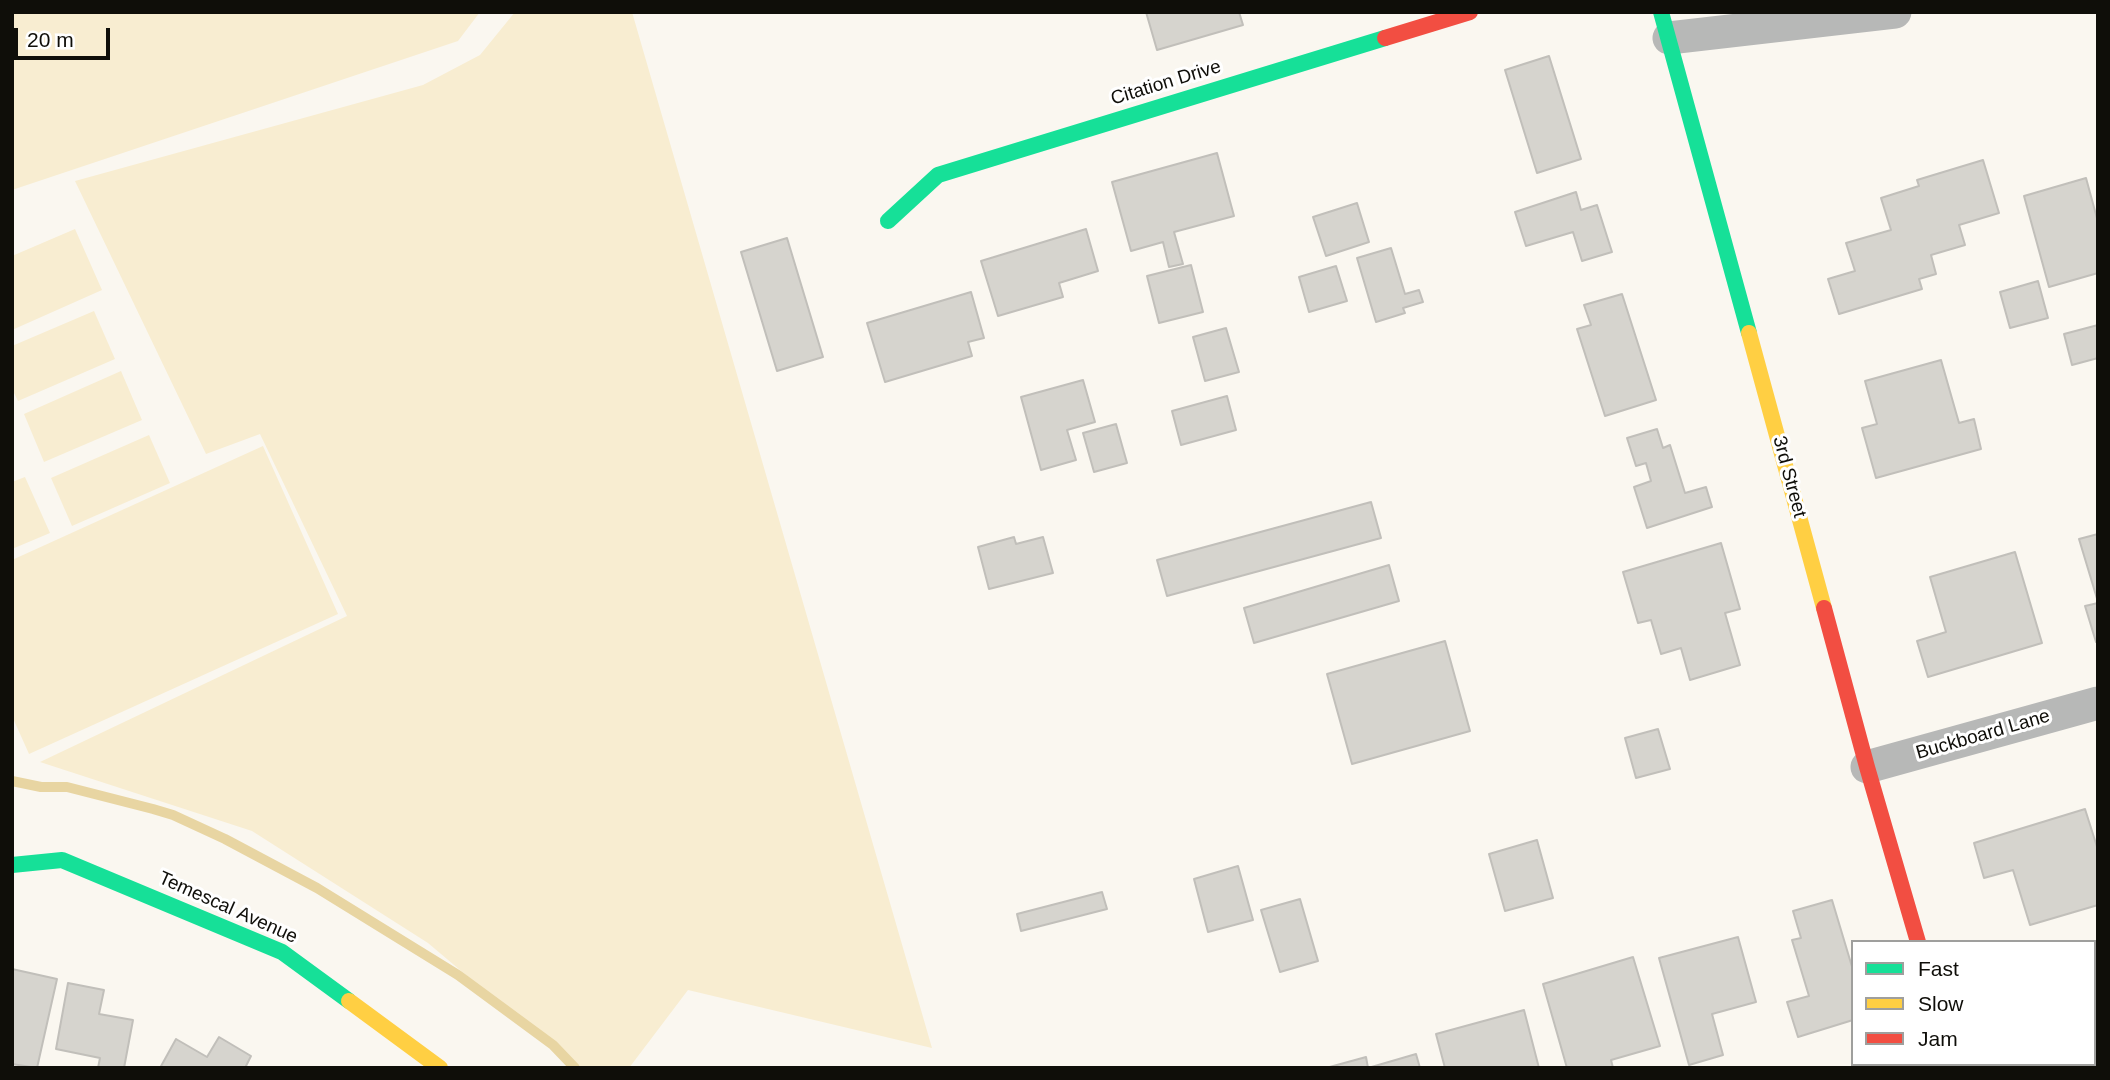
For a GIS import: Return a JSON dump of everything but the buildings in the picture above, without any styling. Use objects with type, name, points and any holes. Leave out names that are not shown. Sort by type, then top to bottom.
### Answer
[{"type":"street","name":"Citation Drive","points":[[888,221],[938,175],[1470,12]]},
{"type":"street","points":[[1665,25],[1895,12]]},
{"type":"street","name":"3rd Street","points":[[1665,25],[1867,767],[1917,940]]},
{"type":"street","name":"Buckboard Lane","points":[[1867,767],[2098,703]]},
{"type":"street","name":"Temescal Avenue","points":[[12,865],[62,859],[282,952],[440,1068]]},
{"type":"shaded area","points":[[12,12],[480,12],[458,41],[12,190]]},
{"type":"shaded area","points":[[515,12],[632,12],[932,1048],[688,990],[629,1068],[576,1068],[428,943],[252,831],[40,762],[347,616],[260,434],[206,454],[75,181],[423,85],[480,55]]},
{"type":"shaded area","points":[[75,229],[102,290],[12,330],[12,256]]},
{"type":"shaded area","points":[[94,311],[115,359],[18,401],[12,389],[12,346]]},
{"type":"shaded area","points":[[121,371],[142,420],[44,462],[24,414]]},
{"type":"shaded area","points":[[149,435],[170,483],[72,526],[51,478]]},
{"type":"shaded area","points":[[263,446],[338,614],[29,754],[12,716],[12,560]]},
{"type":"shaded area","points":[[25,477],[50,533],[12,549],[12,482]]},
{"type":"waterway","points":[[12,781],[41,787],[67,787],[153,809],[173,815],[225,839],[317,888],[458,975],[553,1045],[575,1068]]},
{"type":"traffic: fast","points":[[1661,12],[1749,333]]},
{"type":"traffic: fast","points":[[888,221],[938,175],[1385,38]]},
{"type":"traffic: fast","points":[[12,865],[62,860],[282,952],[349,1001]]},
{"type":"traffic: slow","points":[[1749,333],[1824,608]]},
{"type":"traffic: slow","points":[[349,1001],[440,1068]]},
{"type":"traffic: jam","points":[[1385,38],[1470,12]]},
{"type":"traffic: jam","points":[[1824,608],[1917,940]]}]
